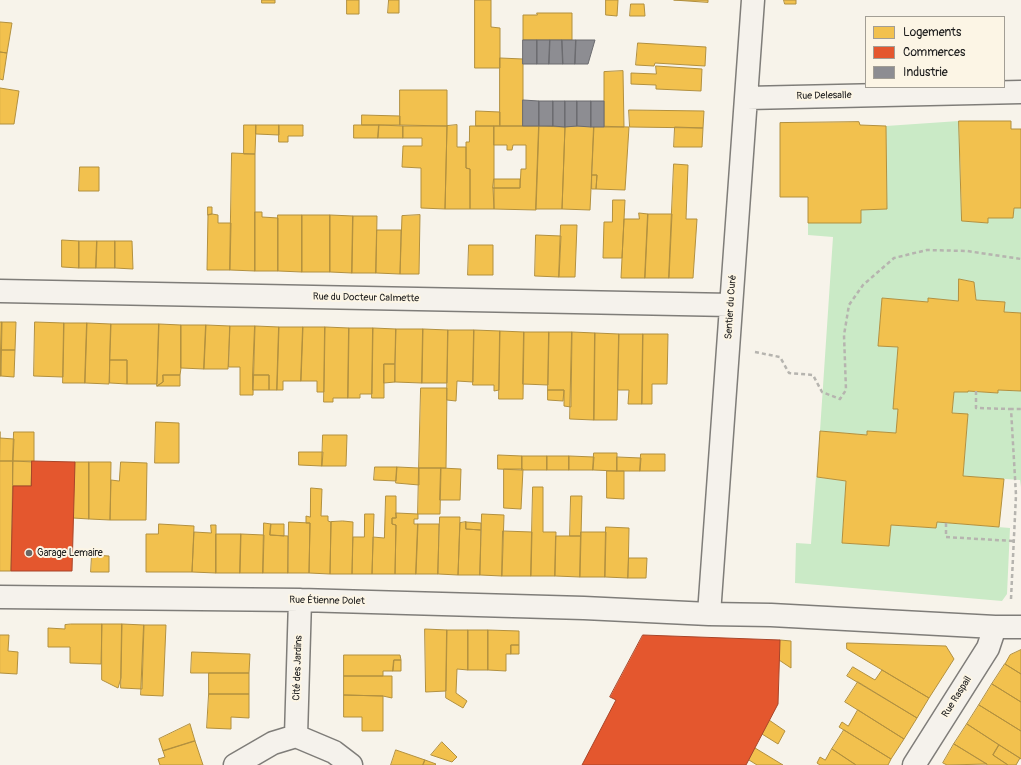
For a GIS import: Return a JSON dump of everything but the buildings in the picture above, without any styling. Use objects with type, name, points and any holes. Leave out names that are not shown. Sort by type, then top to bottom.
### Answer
[{"type":"street","name":"Sentier du Curé","points":[[709,614],[753,0]]},
{"type":"street","name":"Rue Delesalle","points":[[747,98],[1021,92]]},
{"type":"street","name":"Rue du Docteur Calmette","points":[[0,291],[731,305]]},
{"type":"street","name":"Rue Étienne Dolet","points":[[0,597],[300,600],[771,615],[1009,627]]},
{"type":"street","name":"Cité des Jardins","points":[[296,736],[300,600]]},
{"type":"street","name":"Rue Raspail","points":[[914,765],[988,648],[1009,627]]},
{"type":"street","points":[[235,765],[273,743],[296,736],[334,752],[351,765]]},
{"type":"path","points":[[765,354],[780,357],[789,373],[813,375],[822,392],[840,399],[846,390],[844,335],[849,305],[863,285],[894,258],[927,250],[967,250],[1021,259]]},
{"type":"path","points":[[976,391],[976,408],[1021,408]]},
{"type":"path","points":[[1009,627],[1016,495],[1011,409]]},
{"type":"path","points":[[946,523],[946,537],[1013,541]]},
{"type":"green space","points":[[959,121],[962,221],[988,223],[988,218],[1013,218],[1014,208],[1021,208],[1021,313],[1004,312],[1005,302],[976,300],[974,282],[959,279],[958,301],[929,298],[928,302],[882,298],[878,346],[898,347],[894,409],[898,409],[896,433],[868,431],[867,435],[820,431],[833,237],[808,235],[808,223],[861,210],[887,209],[886,126]]},
{"type":"green space","points":[[998,390],[1021,391],[1021,487],[1020,480],[963,476],[968,415],[952,413],[954,392],[968,391],[998,393]]},
{"type":"green space","points":[[816,477],[846,481],[842,543],[889,546],[891,525],[936,528],[937,522],[1010,528],[1007,594],[1002,601],[795,583],[796,543],[811,544]]},
{"type":"place","name":"Garage Lemaire","points":[[29,553]]}]
